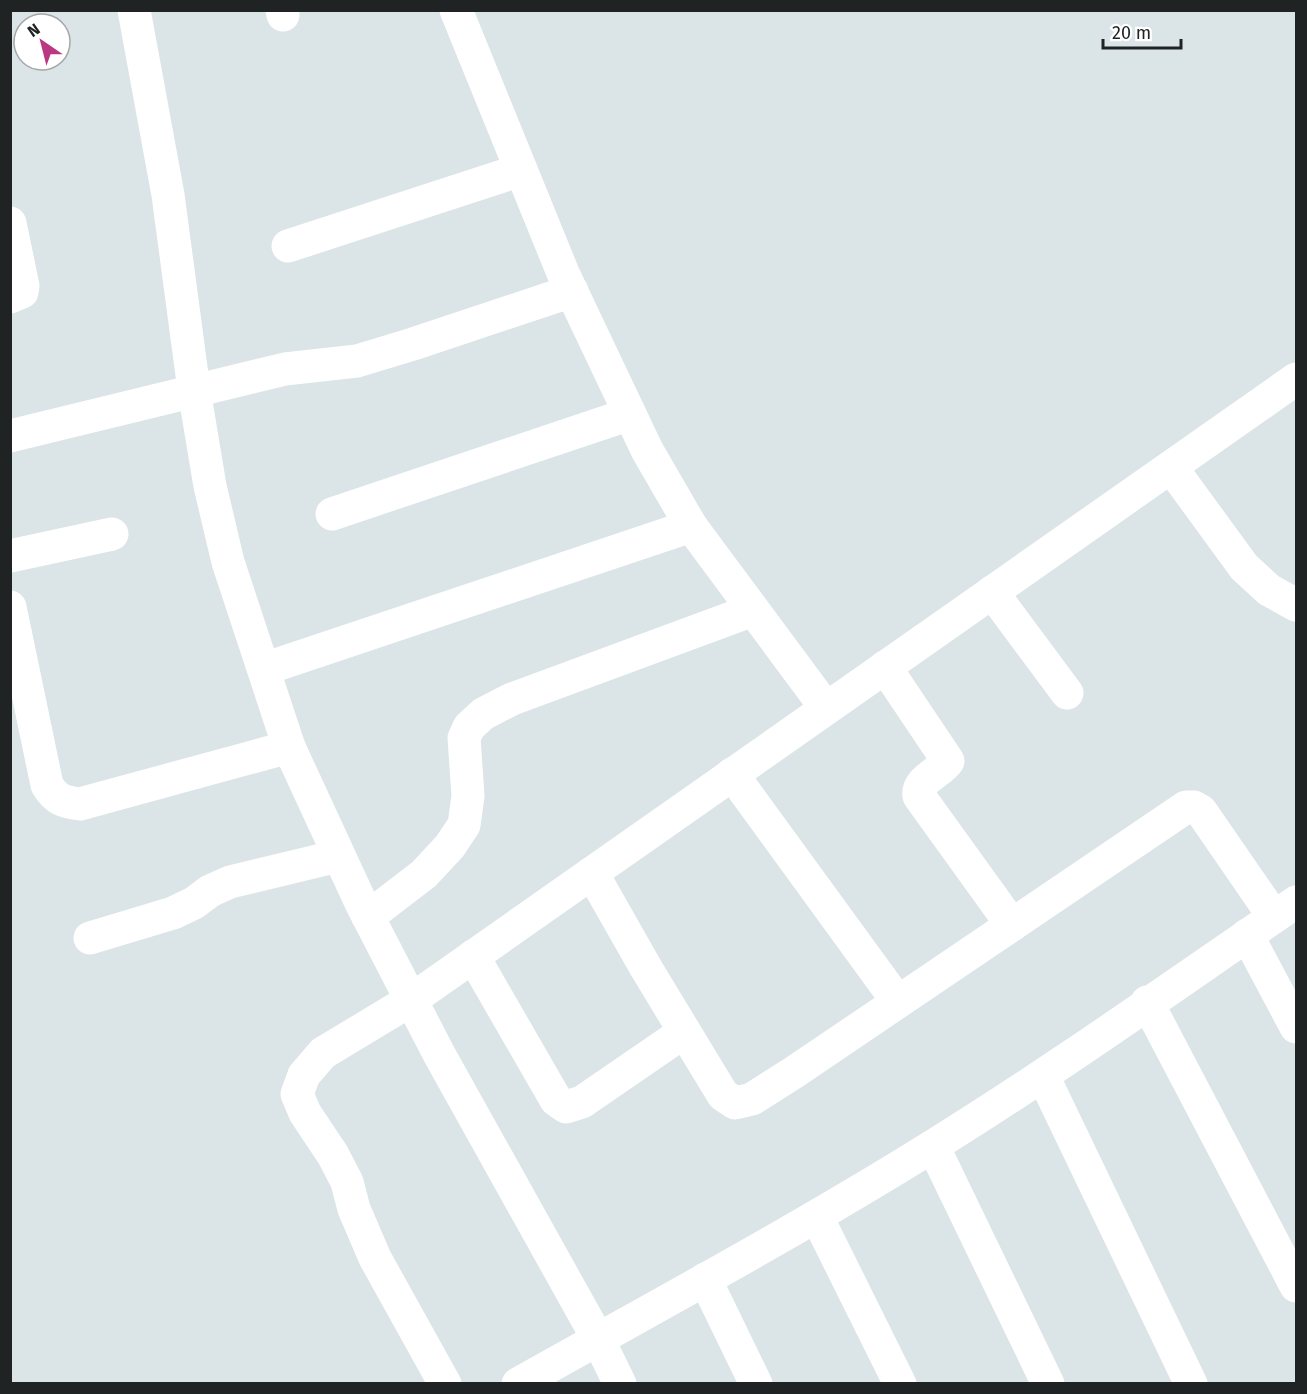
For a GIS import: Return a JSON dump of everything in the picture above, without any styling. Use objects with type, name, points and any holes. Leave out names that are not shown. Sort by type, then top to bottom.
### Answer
[{"type":"street","points":[[134,10],[168,195],[194,390],[210,486],[228,562],[289,747],[338,856],[439,1054],[598,1339],[620,1383]]},
{"type":"street","points":[[456,10],[572,291],[647,450],[691,526],[826,708]]},
{"type":"street","points":[[288,246],[521,170]]},
{"type":"street","points":[[10,223],[23,286],[22,292],[10,297]]},
{"type":"street","points":[[10,436],[285,369],[357,360],[413,344],[572,291]]},
{"type":"street","points":[[445,1383],[375,1258],[354,1209],[347,1182],[333,1155],[305,1113],[297,1094],[304,1075],[323,1053],[411,1000],[1296,379]]},
{"type":"street","points":[[332,514],[630,414]]},
{"type":"street","points":[[1171,467],[1244,567],[1269,590],[1296,604]]},
{"type":"street","points":[[264,669],[691,526]]},
{"type":"street","points":[[10,556],[112,534]]},
{"type":"street","points":[[992,592],[1067,693]]},
{"type":"street","points":[[10,607],[20,698],[47,785],[53,795],[63,802],[80,804],[289,747]]},
{"type":"street","points":[[368,917],[424,874],[450,846],[464,825],[468,796],[464,738],[469,727],[483,714],[512,699],[753,610]]},
{"type":"street","points":[[885,668],[948,761],[921,784],[918,790],[919,796],[1012,925]]},
{"type":"street","points":[[732,774],[898,1002]]},
{"type":"street","points":[[518,1383],[817,1217],[933,1146],[1043,1076],[1147,1002],[1285,910],[1202,811],[1194,807],[1186,807],[752,1099],[735,1103],[723,1095],[592,873]]},
{"type":"street","points":[[90,938],[173,913],[230,882],[338,856]]},
{"type":"street","points":[[1247,935],[1296,1027]]},
{"type":"street","points":[[473,956],[556,1100],[566,1107],[582,1102],[684,1032]]},
{"type":"street","points":[[1147,1002],[1296,1286]]},
{"type":"street","points":[[1043,1076],[1191,1383]]},
{"type":"street","points":[[933,1146],[1048,1383]]},
{"type":"street","points":[[817,1217],[900,1383]]},
{"type":"street","points":[[705,1279],[756,1383]]}]
